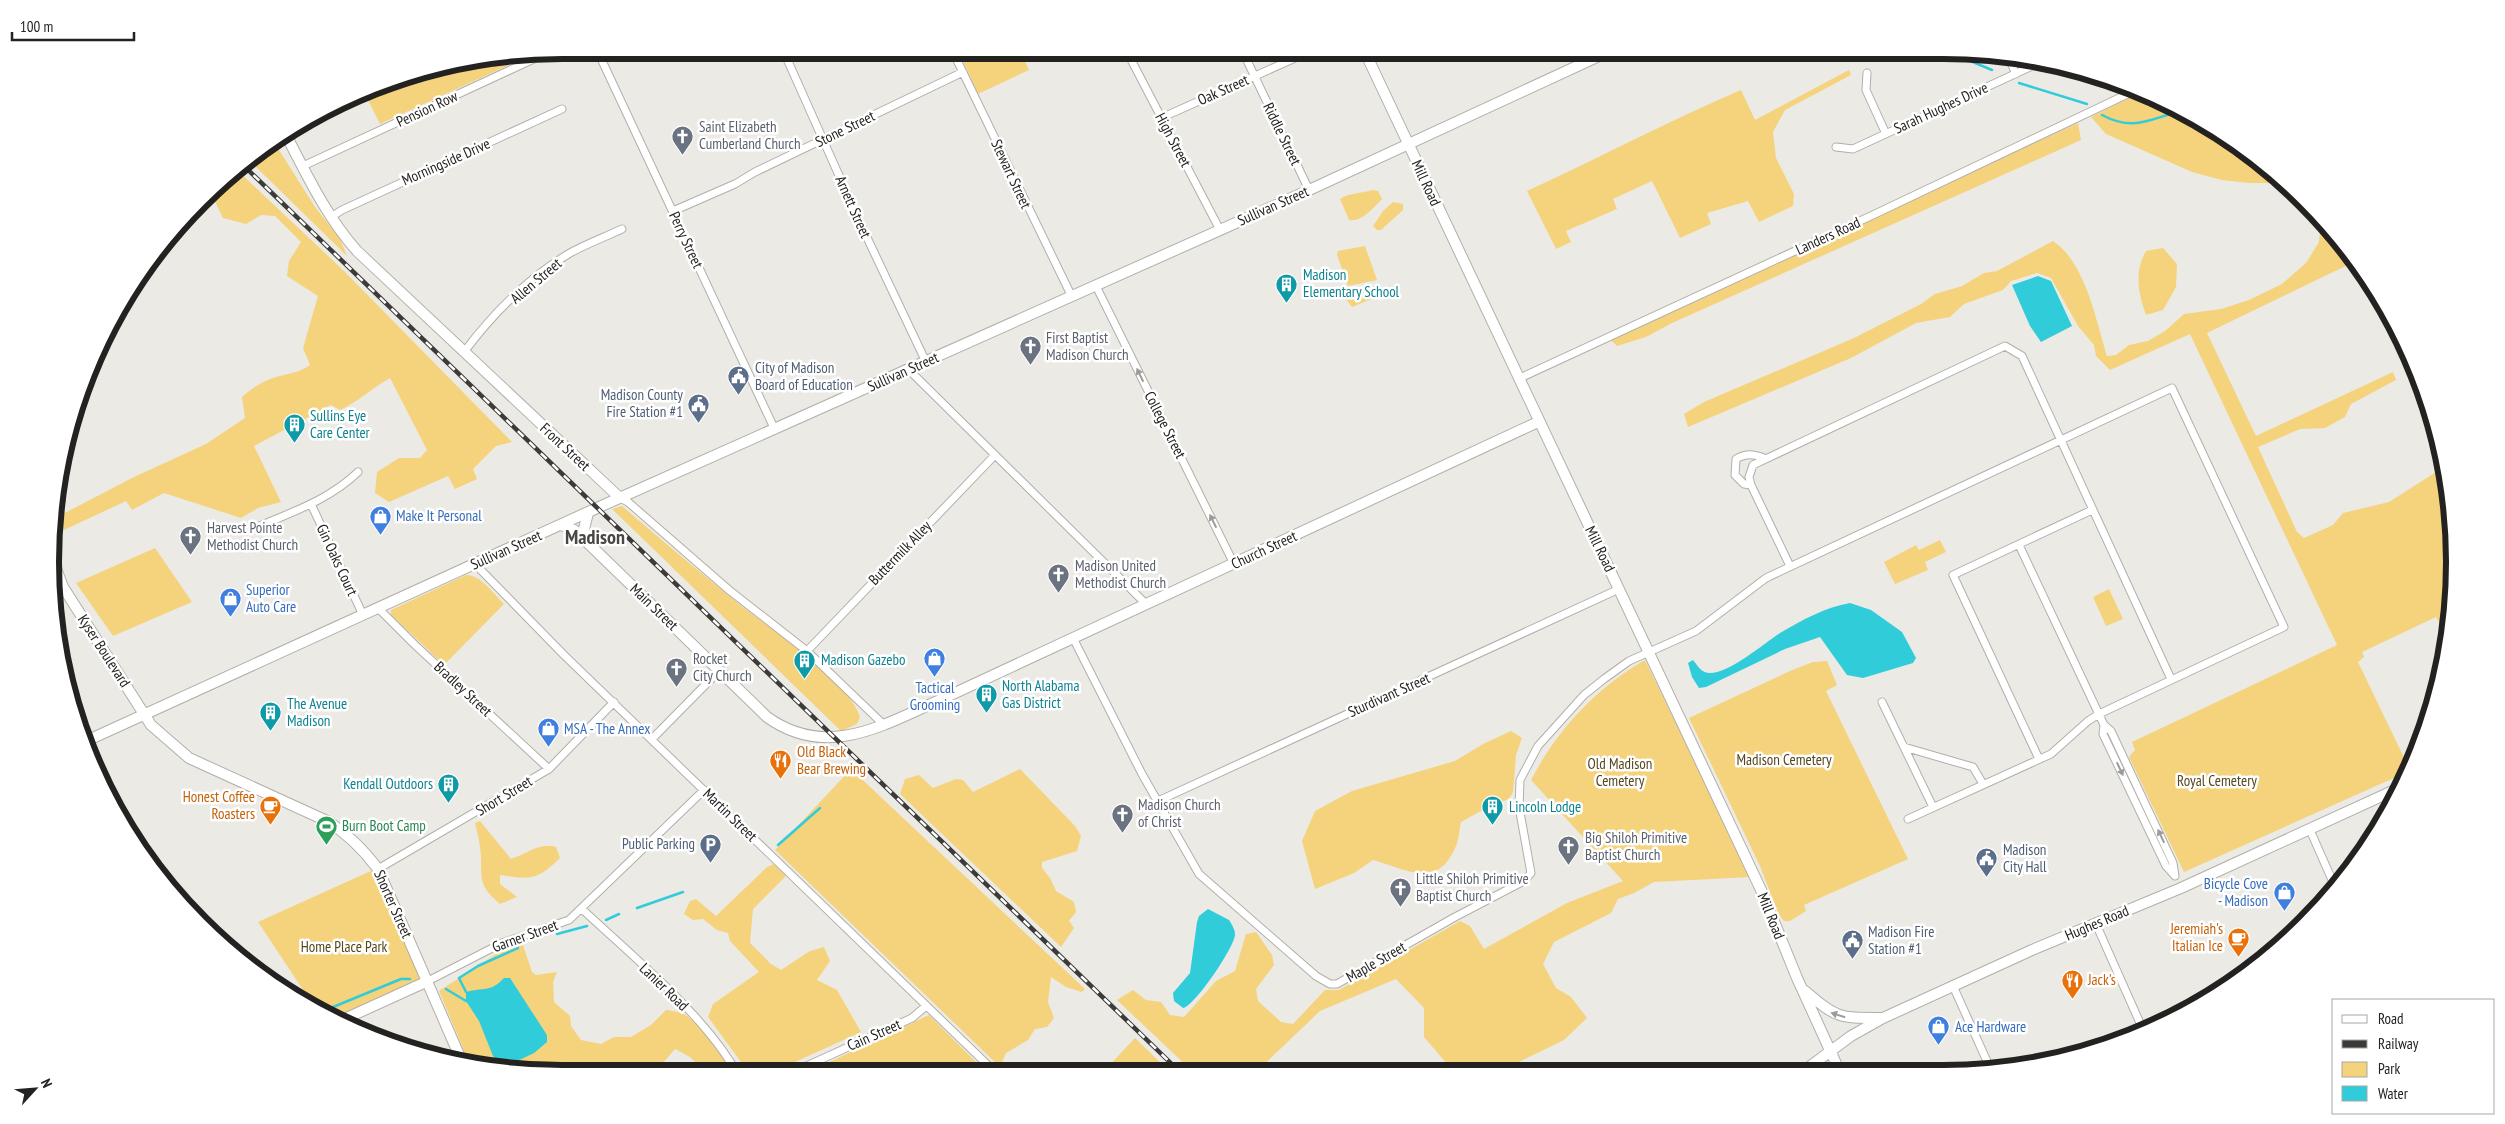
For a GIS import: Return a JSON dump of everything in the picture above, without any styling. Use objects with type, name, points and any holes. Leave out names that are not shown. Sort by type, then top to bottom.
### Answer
[{"type":"street","name":"Perry Street","points":[[601,59],[774,430]]},
{"type":"street","name":"Arnett Street","points":[[788,59],[823,140],[926,362]]},
{"type":"street","name":"Stewart Street","points":[[956,59],[1072,297]]},
{"type":"street","name":"High Street","points":[[1131,59],[1220,230]]},
{"type":"street","name":"Riddle Street","points":[[1246,59],[1309,190]]},
{"type":"street","name":"Oak Street","points":[[1161,118],[1292,59]]},
{"type":"street","name":"Mill Road","points":[[1368,59],[1538,422],[1762,892],[1837,1065]]},
{"type":"street","name":"Sullivan Street","points":[[91,739],[620,498],[1309,190],[1592,59]]},
{"type":"street","name":"Pension Row","points":[[303,166],[532,60]]},
{"type":"street","points":[[2011,63],[2016,74]]},
{"type":"street","name":"Sarah Hughes Drive","points":[[1836,147],[1853,149],[2031,66]]},
{"type":"street","name":"Stone Street","points":[[673,211],[735,184],[755,172],[963,72]]},
{"type":"street","points":[[1867,73],[1866,90],[1886,134]]},
{"type":"street","name":"Landers Road","points":[[1518,379],[1601,338],[1875,214],[2128,94]]},
{"type":"street","name":"Morningside Drive","points":[[331,217],[342,210],[562,109]]},
{"type":"street","name":"Front Street","points":[[289,139],[342,234],[378,273],[620,498],[628,502],[729,590],[807,651],[883,724]]},
{"type":"street","name":"Allen Street","points":[[464,352],[479,332],[553,264],[571,252],[622,229]]},
{"type":"street","name":"College Street","points":[[1096,286],[1234,564]]},
{"type":"street","points":[[1790,566],[1749,477],[1753,464],[2005,346],[2022,356],[2059,440],[2171,679]]},
{"type":"street","points":[[909,370],[1146,604]]},
{"type":"street","points":[[1648,651],[1696,631],[1766,578],[2172,388],[2284,627],[2099,714],[2088,721],[2051,754],[1908,818]]},
{"type":"street","name":"Church Street","points":[[883,724],[990,677],[1538,422]]},
{"type":"street","points":[[1752,485],[1744,484],[1734,475],[1736,459],[1742,455],[1750,454],[1764,458]]},
{"type":"street","name":"Buttermilk Alley","points":[[807,651],[994,456]]},
{"type":"street","points":[[255,528],[311,504],[342,488],[358,472]]},
{"type":"street","name":"Gin Oaks Court","points":[[311,504],[363,615]]},
{"type":"street","points":[[2039,759],[1953,575],[2092,510]]},
{"type":"street","points":[[588,513],[584,529],[589,544]]},
{"type":"street","name":"Main Street","points":[[561,525],[574,530],[767,717],[790,731],[802,735],[835,739],[883,724]]},
{"type":"street","points":[[2019,545],[2099,714],[2104,724],[2111,731],[2135,781],[2173,862],[2175,876]]},
{"type":"street","name":"Martin Street","points":[[476,564],[614,702],[988,1065]]},
{"type":"street","name":"Kyser Boulevard","points":[[59,578],[63,587],[145,714]]},
{"type":"street","name":"Kyser Boulevard","points":[[60,584],[63,587]]},
{"type":"street","name":"Sturdivant Street","points":[[1158,801],[1619,589]]},
{"type":"street","name":"Bradley Street","points":[[378,608],[415,646],[549,769]]},
{"type":"street","name":"Maple Street","points":[[1074,638],[1158,801],[1199,874],[1316,976],[1330,984],[1337,984],[1455,917],[1524,881],[1531,873],[1518,795],[1520,780],[1528,761],[1538,746],[1584,695],[1629,661],[1648,651]]},
{"type":"street","points":[[652,739],[719,671]]},
{"type":"street","name":"Short Street","points":[[378,869],[549,769],[614,702]]},
{"type":"street","points":[[1882,702],[1932,807]]},
{"type":"street","name":"Shorter Street","points":[[145,714],[151,725],[168,742],[189,758],[327,821],[360,845],[378,869],[459,1055]]},
{"type":"street","points":[[2104,724],[2103,734],[2166,866],[2175,876],[2181,888]]},
{"type":"street","points":[[1904,747],[1973,768],[1983,784]]},
{"type":"street","points":[[2127,785],[2135,781]]},
{"type":"street","name":"Garner Street","points":[[348,1017],[428,981],[502,943],[569,920],[704,790]]},
{"type":"street","name":"Hughes Road","points":[[1811,1065],[1830,1050],[1883,1018],[2181,888],[2390,793]]},
{"type":"street","points":[[2310,830],[2332,880]]},
{"type":"street","name":"Lanier Road","points":[[582,909],[703,1025],[732,1065]]},
{"type":"street","points":[[2096,924],[2141,1025]]},
{"type":"street","points":[[1953,986],[1988,1063]]},
{"type":"street","points":[[1802,988],[1830,1012],[1841,1017],[1883,1018]]},
{"type":"street","name":"Cain Street","points":[[809,1065],[912,1018],[926,1006]]},
{"type":"green space","points":[[962,59],[1024,59],[1029,70],[978,94]]},
{"type":"green space","points":[[517,61],[380,124],[367,98],[400,85],[464,68]]},
{"type":"green space","points":[[1849,70],[1851,75],[1785,110],[1773,132],[1776,158],[1794,194],[1793,206],[1759,222],[1748,201],[1707,213],[1711,224],[1680,238],[1652,181],[1613,199],[1617,209],[1566,231],[1571,242],[1556,249],[1527,191],[1741,90],[1755,120]]},
{"type":"green space","points":[[2133,96],[2195,126],[2223,144],[2274,183],[2222,180],[2192,172],[2106,134],[2091,117]]},
{"type":"green space","points":[[2078,123],[2081,140],[1672,323],[1646,337],[1617,346],[1610,339]]},
{"type":"green space","points":[[277,147],[315,207],[340,239],[347,256],[254,165]]},
{"type":"green space","points":[[242,174],[344,271],[512,442],[496,446],[473,469],[477,479],[455,489],[448,476],[389,502],[375,493],[377,472],[399,458],[420,458],[427,450],[390,378],[347,407],[340,410],[331,405],[254,446],[281,502],[258,508],[241,518],[164,493],[132,510],[126,501],[64,530],[60,524],[61,515],[134,477],[206,444],[245,418],[242,397],[251,389],[267,380],[297,372],[310,365],[303,348],[318,296],[287,276],[289,261],[301,242],[275,216],[261,215],[246,224],[223,218],[214,199]]},
{"type":"green space","points":[[1372,190],[1378,191],[1382,199],[1363,217],[1349,220],[1340,199],[1348,195]]},
{"type":"green space","points":[[1393,202],[1403,204],[1403,210],[1381,230],[1377,230],[1373,226],[1383,211]]},
{"type":"green space","name":"Royal Cemetery","points":[[2320,229],[2348,265],[2207,333],[2256,436],[2393,372],[2396,380],[2351,404],[2345,417],[2325,428],[2300,429],[2258,447],[2297,532],[2304,538],[2333,525],[2343,513],[2389,502],[2438,471],[2445,529],[2446,562],[2442,626],[2436,617],[2362,652],[2364,657],[2358,662],[2405,761],[2398,776],[2184,872],[2129,757],[2135,750],[2132,742],[2337,645],[2190,334],[2110,370],[2096,356],[2094,345],[2078,326],[2051,278],[2037,273],[2011,281],[2003,290],[1964,304],[1950,317],[1916,323],[1851,358],[1688,427],[1684,414],[1704,402],[1854,338],[1921,304],[1935,294],[1962,286],[1984,273],[1997,271],[2053,241],[2074,263],[2082,278],[2094,310],[2107,356],[2116,355],[2129,345],[2148,341],[2165,331],[2184,314],[2221,309],[2249,300],[2282,284],[2306,263],[2319,242]]},
{"type":"green space","points":[[1365,246],[1377,280],[1348,286],[1337,255],[1338,251]]},
{"type":"green space","points":[[2163,248],[2177,264],[2176,287],[2163,310],[2146,315],[2138,282],[2142,259],[2146,251]]},
{"type":"green space","points":[[1376,285],[1381,295],[1352,307],[1345,298]]},
{"type":"green space","points":[[622,506],[739,604],[825,672],[841,687],[853,703],[860,717],[857,724],[841,731],[612,509]]},
{"type":"green space","points":[[1940,540],[1946,552],[1925,562],[1928,570],[1895,584],[1884,562],[1916,545],[1919,550]]},
{"type":"green space","points":[[155,548],[192,602],[113,636],[76,583]]},
{"type":"green space","points":[[466,575],[482,581],[504,604],[444,665],[391,615],[391,610]]},
{"type":"green space","points":[[2109,589],[2123,619],[2106,626],[2093,597]]},
{"type":"green space","name":"Old Madison Cemetery","points":[[1645,660],[1751,877],[1654,882],[1618,899],[1611,913],[1554,942],[1543,964],[1556,988],[1571,997],[1587,1018],[1564,1040],[1512,1065],[1448,1065],[1424,1037],[1424,1008],[1396,979],[1320,1011],[1263,1065],[1186,1065],[1117,1000],[1133,990],[1146,1000],[1161,1002],[1170,1015],[1184,1017],[1216,981],[1235,971],[1246,934],[1256,932],[1272,955],[1274,965],[1256,989],[1258,1001],[1281,1022],[1293,1024],[1325,990],[1339,990],[1460,921],[1470,926],[1484,949],[1567,903],[1623,881],[1531,780],[1553,744],[1579,712],[1594,697],[1627,671]]},
{"type":"green space","name":"Madison Cemetery","points":[[1827,661],[1837,685],[1826,691],[1908,859],[1804,905],[1806,911],[1790,921],[1784,921],[1779,915],[1760,866],[1689,718],[1790,671],[1813,662]]},
{"type":"green space","points":[[1511,731],[1522,738],[1516,755],[1513,792],[1509,799],[1490,806],[1461,822],[1456,845],[1448,861],[1439,869],[1430,873],[1420,873],[1373,860],[1354,873],[1315,889],[1302,841],[1315,811],[1352,791],[1455,761],[1483,744]]},
{"type":"green space","points":[[851,769],[1085,989],[1082,992],[1066,987],[1051,977],[1048,1002],[1054,1018],[1047,1027],[1035,1029],[1028,1040],[1006,1053],[1001,1065],[998,1065],[775,850]]},
{"type":"green space","points":[[1020,769],[1075,826],[1081,836],[1077,851],[1042,862],[1042,868],[1050,878],[1056,891],[1074,902],[1076,912],[1069,921],[1074,928],[1061,947],[900,794],[905,779],[919,775],[933,788],[956,779],[963,780],[973,792]]},
{"type":"green space","points":[[480,821],[511,859],[544,846],[556,847],[560,858],[546,871],[533,877],[519,878],[500,875],[500,884],[517,897],[500,904],[486,890],[483,884],[480,847],[475,823]]},
{"type":"green space","points":[[774,864],[786,876],[753,909],[750,943],[771,964],[781,970],[810,951],[824,947],[830,961],[817,980],[837,990],[861,1032],[789,1065],[743,1065],[708,1017],[713,1004],[759,972],[730,941],[728,933],[717,930],[703,919],[693,920],[684,914],[690,901],[696,899],[716,916],[767,867]]},
{"type":"green space","name":"Home Place Park","points":[[373,870],[422,977],[423,984],[348,1017],[307,996],[258,922]]},
{"type":"green space","points":[[522,942],[532,972],[536,975],[557,972],[553,982],[554,1002],[570,1016],[571,1026],[581,1040],[601,1044],[614,1037],[631,1037],[651,1025],[666,1010],[678,1012],[695,1023],[710,1040],[727,1065],[698,1065],[690,1057],[675,1049],[661,1065],[529,1064],[466,1056],[439,991],[510,945]]},
{"type":"green space","points":[[929,1015],[979,1065],[823,1065]]},
{"type":"green space","points":[[1135,1038],[1163,1065],[1110,1065]]},
{"type":"water","points":[[2038,276],[2051,281],[2072,326],[2041,342],[2030,326],[2012,285]]},
{"type":"water","points":[[1850,603],[1871,610],[1902,632],[1916,658],[1913,663],[1863,678],[1847,675],[1820,637],[1785,649],[1706,687],[1699,688],[1692,677],[1688,663],[1693,660],[1704,672],[1718,672],[1746,657],[1780,633],[1805,619],[1823,611]]},
{"type":"water","points":[[1208,909],[1229,920],[1235,935],[1228,952],[1213,976],[1196,998],[1183,1008],[1174,1001],[1173,993],[1190,973],[1197,922],[1199,916]]},
{"type":"water","points":[[504,978],[510,978],[547,1035],[547,1042],[534,1053],[514,1063],[499,1061],[493,1056],[479,1021],[466,1001],[466,992],[490,988]]},
{"type":"waterway","points":[[1967,60],[1992,70]]},
{"type":"waterway","points":[[2019,83],[2087,104]]},
{"type":"waterway","points":[[2102,115],[2123,123],[2133,123],[2171,114]]},
{"type":"waterway","points":[[778,845],[820,808]]},
{"type":"waterway","points":[[637,908],[683,892]]},
{"type":"waterway","points":[[606,920],[619,914]]},
{"type":"waterway","points":[[557,934],[587,926]]},
{"type":"waterway","points":[[466,992],[459,978],[478,966],[518,948]]},
{"type":"waterway","points":[[330,1008],[401,979],[410,979]]},
{"type":"waterway","points":[[446,989],[466,1001]]},
{"type":"railway","points":[[248,170],[1173,1065]]},
{"type":"place","name":"Saint Elizabeth Cumberland Church","points":[[683,155]]},
{"type":"place","name":"Madison Elementary School","points":[[1287,303]]},
{"type":"place","name":"First Baptist Madison Church","points":[[1030,366]]},
{"type":"place","name":"City of Madison Board of Education","points":[[739,396]]},
{"type":"place","name":"Madison County Fire Station #1","points":[[699,423]]},
{"type":"place","name":"Sullins Eye Care Center","points":[[294,444]]},
{"type":"place","name":"Make It Personal","points":[[380,535]]},
{"type":"place","name":"Harvest Pointe Methodist Church","points":[[191,556]]},
{"type":"place","name":"Madison United Methodist Church","points":[[1059,594]]},
{"type":"place","name":"Superior Auto Care","points":[[230,618]]},
{"type":"place","name":"Tactical Grooming","points":[[935,678]]},
{"type":"place","name":"Madison Gazebo","points":[[805,679]]},
{"type":"place","name":"Rocket City Church","points":[[677,687]]},
{"type":"place","name":"North Alabama Gas District","points":[[986,714]]},
{"type":"place","name":"The Avenue Madison","points":[[271,732]]},
{"type":"place","name":"MSA - The Annex","points":[[548,748]]},
{"type":"place","name":"Old Black Bear Brewing","points":[[781,780]]},
{"type":"place","name":"Kendall Outdoors","points":[[449,803]]},
{"type":"place","name":"Honest Coffee Roasters","points":[[271,825]]},
{"type":"place","name":"Lincoln Lodge","points":[[1493,826]]},
{"type":"place","name":"Madison Church of Christ","points":[[1122,833]]},
{"type":"place","name":"Burn Boot Camp","points":[[326,845]]},
{"type":"place","name":"Public Parking","points":[[711,863]]},
{"type":"place","name":"Big Shiloh Primitive Baptist Church","points":[[1569,866]]},
{"type":"place","name":"Madison City Hall","points":[[1987,878]]},
{"type":"place","name":"Little Shiloh Primitive Baptist Church","points":[[1400,907]]},
{"type":"place","name":"Bicycle Cove - Madison","points":[[2284,912]]},
{"type":"place","name":"Jeremiah's Italian Ice","points":[[2239,957]]},
{"type":"place","name":"Madison Fire Station #1","points":[[1852,960]]},
{"type":"place","name":"Jack's","points":[[2072,999]]},
{"type":"place","name":"Ace Hardware","points":[[1939,1046]]},
{"type":"district","name":"Madison","points":[[595,537]]}]
